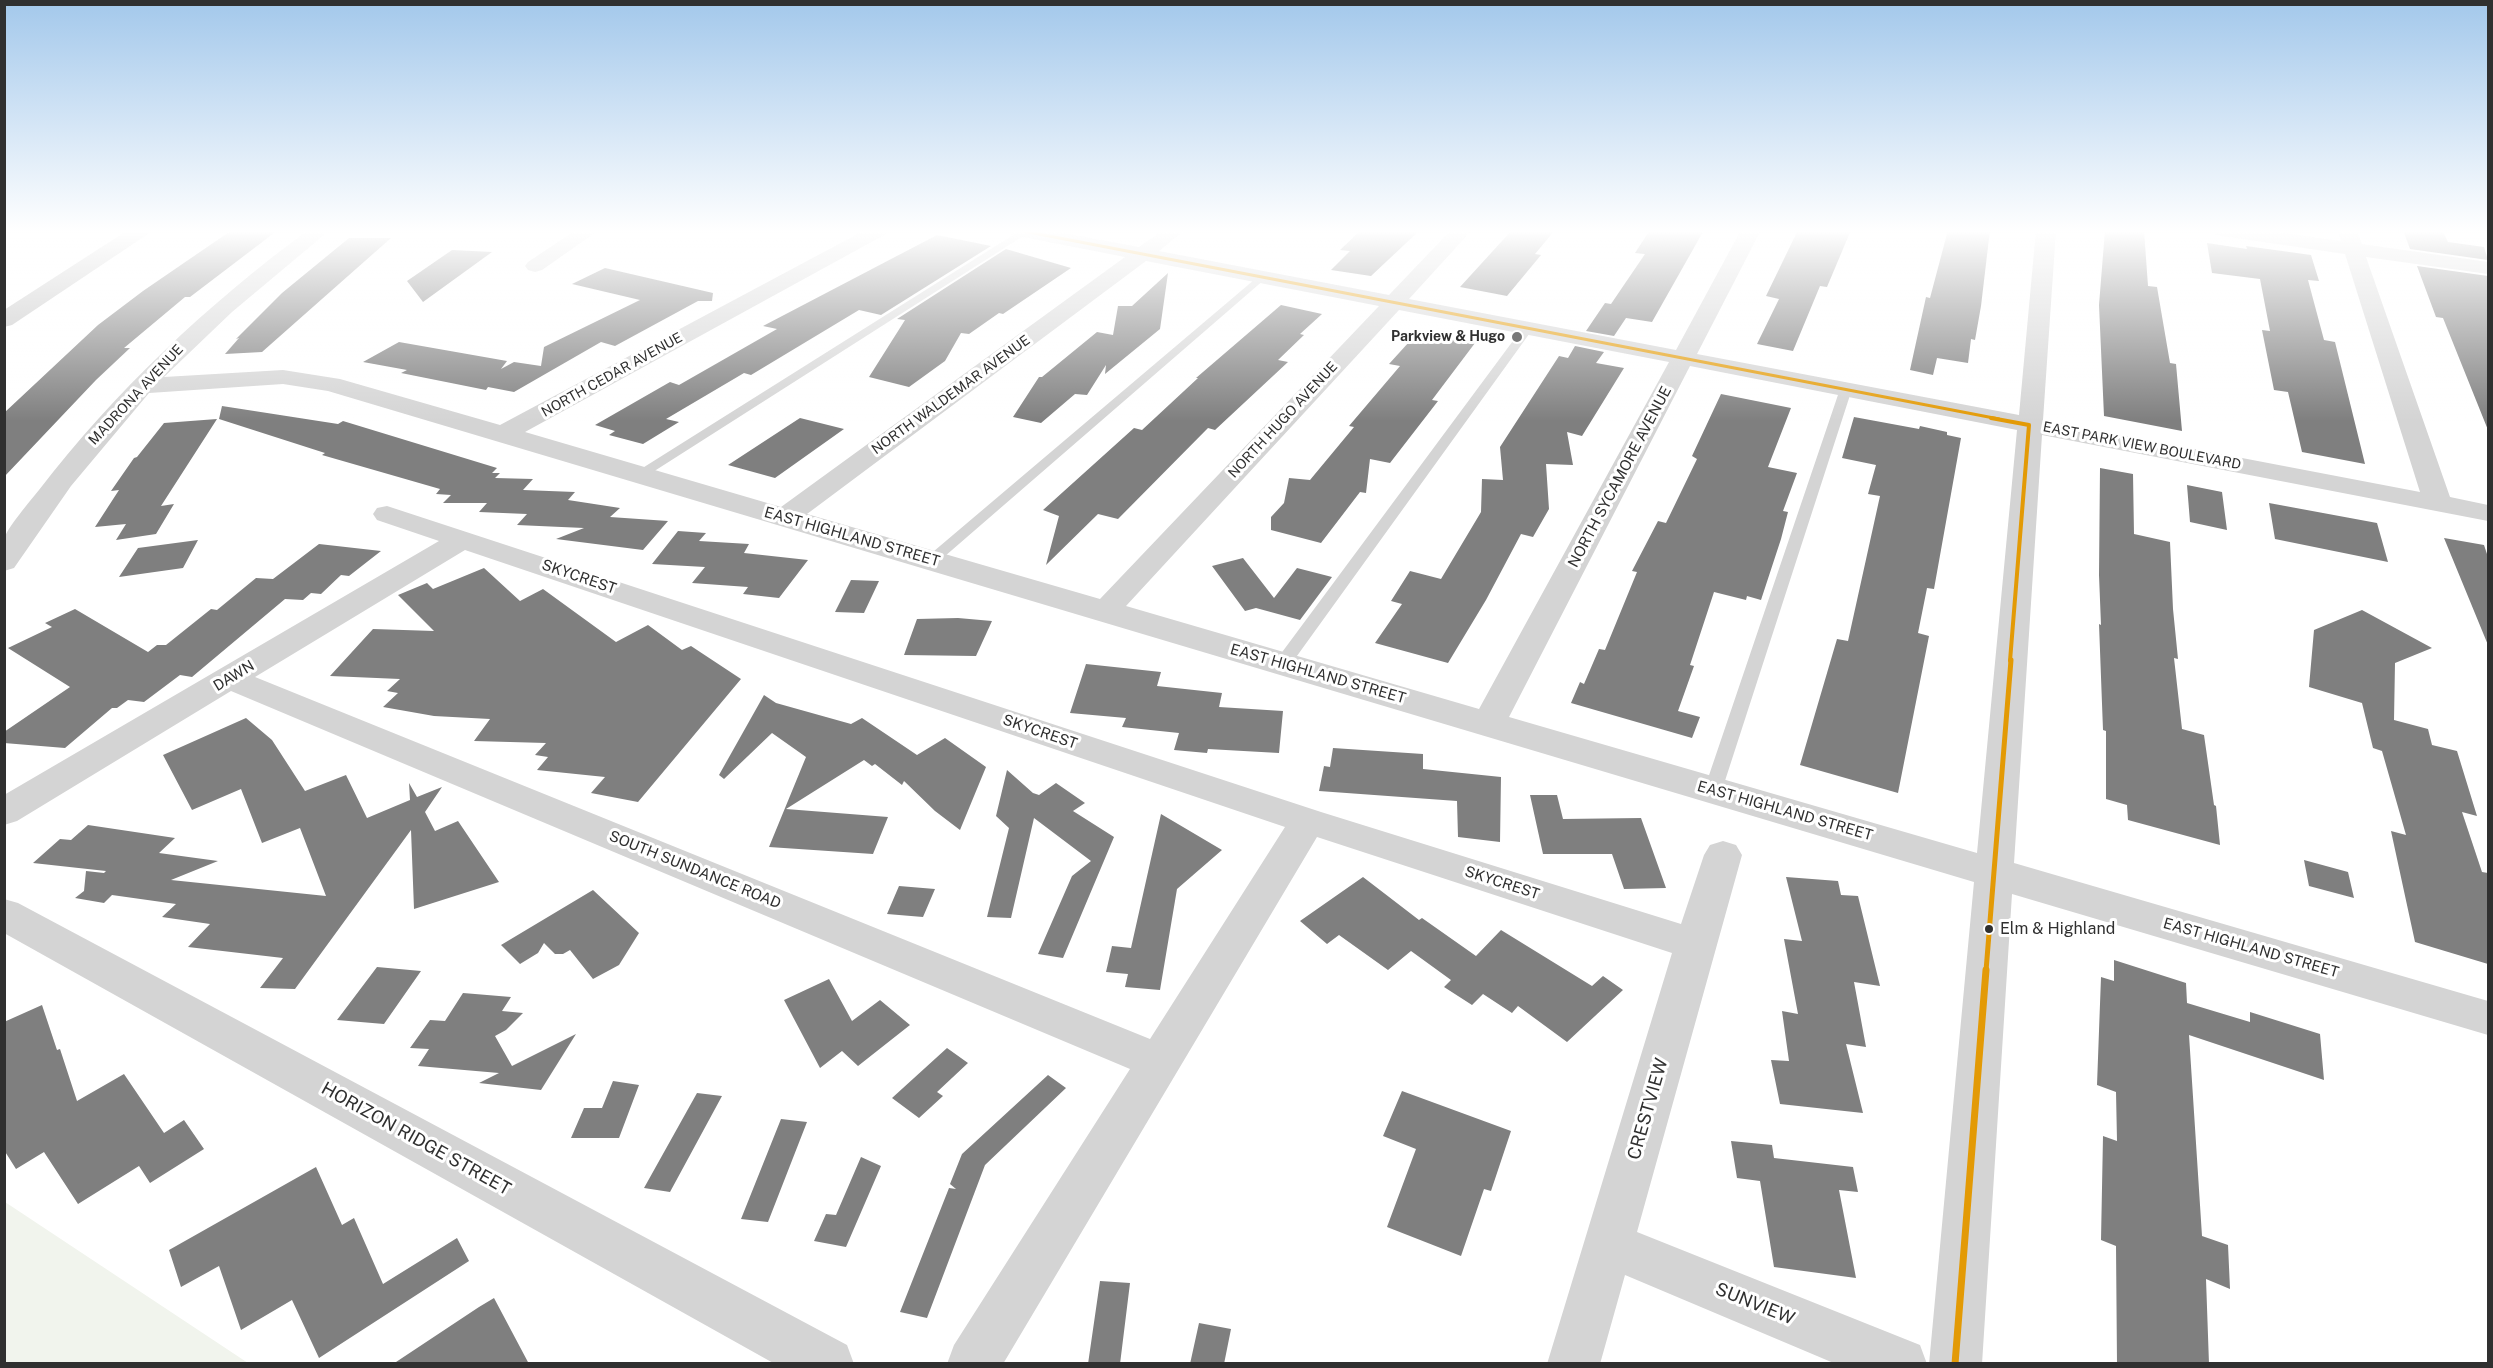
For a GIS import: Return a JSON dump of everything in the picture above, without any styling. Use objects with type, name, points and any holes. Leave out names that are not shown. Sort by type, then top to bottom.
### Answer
[{"type":"highway","points":[[4,320],[44,294]]},
{"type":"street","name":"MADRONA AVENUE","points":[[10,572],[17,540],[63,477],[141,386],[196,330],[241,294]]},
{"type":"street","name":"NORTH CEDAR AVENUE","points":[[503,434],[761,294]]},
{"type":"street","name":"NORTH WALDEMAR AVENUE","points":[[785,517],[1088,294]]},
{"type":"street","name":"EAST PARK VIEW BOULEVARD","points":[[1351,294],[2488,513]]},
{"type":"street","name":"NORTH HUGO AVENUE","points":[[1105,611],[1402,294]]},
{"type":"street","name":"NORTH SYCAMORE AVENUE","points":[[1488,724],[1717,294]]},
{"type":"street","points":[[1955,1364],[2041,294]]},
{"type":"street","points":[[2368,294],[2438,504]]},
{"type":"street","name":"EAST HIGHLAND STREET","points":[[141,386],[247,378],[311,379],[2488,1018]]},
{"type":"street","name":"SKYCREST","points":[[387,514],[1308,821],[1694,944]]},
{"type":"street","name":"DAWN","points":[[4,813],[463,539]]},
{"type":"street","name":"SOUTH SUNDANCE ROAD","points":[[231,679],[1160,1062]]},
{"type":"street","points":[[973,1364],[1308,821]]},
{"type":"street","name":"CRESTVIEW","points":[[1573,1364],[1610,1245],[1694,944],[1723,855]]},
{"type":"street","name":"HORIZON RIDGE STREET","points":[[4,914],[828,1364]]},
{"type":"street","name":"SUNVIEW","points":[[1610,1245],[1901,1364]]},
{"type":"lane","points":[[640,474],[922,294]]},
{"type":"lane","points":[[932,560],[1241,294]]},
{"type":"lane","points":[[1283,663],[1528,328]]},
{"type":"lane","points":[[1713,790],[1846,389]]},
{"type":"shaded area","points":[[5,1202],[248,1363],[5,1363]]},
{"type":"building","points":[[139,294],[194,294],[185,297],[124,348],[130,348],[96,380],[4,477],[4,413],[98,325]]},
{"type":"building","points":[[281,294],[328,294],[262,352],[225,354],[239,338],[236,339]]},
{"type":"building","points":[[417,294],[434,294],[423,302]]},
{"type":"building","points":[[614,294],[713,294],[712,301],[698,301],[615,346],[601,342],[514,392],[488,387],[486,390],[401,373],[407,370],[363,362],[399,342],[507,361],[501,369],[514,362],[541,366],[544,347],[640,300]]},
{"type":"building","points":[[824,294],[915,294],[881,315],[859,310],[751,375],[744,373],[666,419],[679,422],[643,444],[609,435],[615,431],[595,425],[670,382],[679,385],[777,329],[763,326]]},
{"type":"building","points":[[936,294],[1033,294],[969,334],[961,333],[945,361],[909,387],[869,377],[905,320],[897,319]]},
{"type":"building","points":[[1145,294],[1165,294],[1160,329],[1105,374],[1106,365],[1087,395],[1075,394],[1041,423],[1013,417],[1039,377],[1042,377],[1097,332],[1113,335],[1118,306],[1132,306]]},
{"type":"building","points":[[1618,294],[1668,294],[1652,322],[1626,318],[1614,336],[1586,331],[1605,303],[1611,304]]},
{"type":"building","points":[[1767,294],[1817,294],[1793,351],[1757,344],[1779,299],[1766,296]]},
{"type":"building","points":[[1931,294],[1982,294],[1975,340],[1971,339],[1968,363],[1937,358],[1933,375],[1910,370],[1926,297],[1930,298]]},
{"type":"building","points":[[2100,294],[2158,294],[2170,363],[2176,364],[2182,431],[2104,416]]},
{"type":"building","points":[[2263,294],[2312,294],[2324,340],[2335,342],[2365,464],[2302,452],[2288,392],[2274,390],[2262,330],[2270,331]]},
{"type":"building","points":[[2427,294],[2488,294],[2488,430],[2443,318],[2436,317]]},
{"type":"building","points":[[1281,305],[1322,314],[1300,334],[1304,335],[1278,360],[1288,362],[1215,430],[1208,428],[1118,519],[1098,514],[1046,565],[1059,516],[1043,510],[1134,428],[1142,430],[1198,378],[1196,378]]},
{"type":"building","points":[[1419,331],[1475,343],[1432,400],[1438,401],[1390,463],[1370,459],[1366,493],[1360,492],[1321,543],[1271,530],[1271,517],[1284,503],[1289,478],[1310,480],[1354,427],[1349,426],[1400,366],[1389,364]]},
{"type":"building","points":[[1575,346],[1604,352],[1596,363],[1624,368],[1582,436],[1567,432],[1573,465],[1546,464],[1549,509],[1533,537],[1521,534],[1486,600],[1448,663],[1375,643],[1402,604],[1391,601],[1410,571],[1441,579],[1481,512],[1482,479],[1503,480],[1500,447],[1559,356],[1568,358]]},
{"type":"building","points":[[1721,394],[1791,408],[1768,467],[1797,473],[1783,511],[1788,512],[1761,600],[1747,596],[1746,600],[1714,592],[1690,665],[1694,666],[1678,711],[1700,717],[1692,738],[1571,703],[1580,682],[1584,684],[1599,649],[1605,650],[1637,572],[1632,571],[1658,521],[1666,523],[1697,459],[1692,456]]},
{"type":"building","points":[[222,406],[338,424],[343,421],[497,468],[492,473],[500,473],[495,478],[533,479],[523,490],[575,492],[568,500],[620,508],[610,517],[668,521],[643,550],[556,539],[584,528],[517,525],[527,514],[479,512],[487,503],[443,503],[451,495],[436,494],[440,489],[322,455],[325,453],[219,419]]},
{"type":"building","points":[[1854,417],[1919,429],[1920,426],[1947,432],[1947,435],[1961,438],[1934,589],[1927,588],[1918,633],[1929,636],[1898,793],[1800,765],[1837,639],[1848,641],[1880,496],[1868,494],[1876,465],[1842,458]]},
{"type":"building","points":[[800,418],[844,429],[775,478],[728,465]]},
{"type":"building","points":[[217,419],[161,506],[174,504],[156,534],[116,540],[126,524],[95,527],[119,490],[111,491],[134,458],[164,423]]},
{"type":"building","points":[[2100,468],[2133,474],[2134,534],[2170,542],[2178,659],[2174,658],[2182,729],[2204,735],[2220,845],[2128,820],[2127,805],[2106,799],[2106,731],[2103,730],[2099,624],[2101,625]]},
{"type":"building","points":[[2187,485],[2222,492],[2227,530],[2190,522]]},
{"type":"building","points":[[2269,503],[2377,523],[2388,562],[2275,539]]},
{"type":"building","points":[[678,531],[706,533],[699,541],[749,544],[744,553],[808,560],[779,598],[743,594],[748,587],[692,583],[705,567],[652,564]]},
{"type":"building","points":[[2444,538],[2484,545],[2488,557],[2488,645]]},
{"type":"building","points":[[198,540],[183,568],[119,577],[138,548]]},
{"type":"building","points":[[319,544],[381,551],[349,576],[341,575],[321,594],[311,593],[303,600],[285,599],[192,677],[180,675],[144,702],[128,700],[117,708],[112,708],[65,748],[4,743],[4,732],[70,687],[8,648],[52,627],[45,623],[75,609],[148,652],[157,645],[166,645],[211,609],[217,610],[256,578],[273,579]]},
{"type":"building","points":[[1243,558],[1274,598],[1297,568],[1332,577],[1300,620],[1256,608],[1245,611],[1212,566]]},
{"type":"building","points":[[484,568],[520,601],[543,589],[616,642],[648,625],[682,650],[691,646],[741,679],[638,802],[591,793],[605,777],[537,770],[548,757],[535,755],[546,743],[474,741],[490,719],[434,716],[383,707],[398,693],[387,691],[400,679],[330,676],[373,629],[434,631],[398,595],[427,583],[433,589]]},
{"type":"building","points":[[851,580],[879,581],[864,613],[835,612]]},
{"type":"building","points":[[2362,610],[2432,648],[2395,663],[2394,720],[2428,729],[2432,745],[2457,751],[2477,816],[2462,812],[2482,872],[2488,873],[2488,964],[2415,942],[2391,831],[2406,835],[2382,751],[2373,748],[2362,703],[2309,687],[2314,630]]},
{"type":"building","points":[[958,618],[992,621],[976,656],[904,655],[917,619]]},
{"type":"building","points":[[1086,664],[1161,672],[1157,686],[1222,693],[1219,707],[1283,711],[1279,753],[1208,749],[1207,753],[1174,750],[1179,733],[1122,727],[1126,718],[1070,713]]},
{"type":"building","points":[[764,695],[776,703],[851,724],[862,718],[917,755],[945,738],[986,767],[960,830],[935,811],[904,781],[902,785],[875,764],[872,766],[864,760],[786,809],[888,817],[873,854],[769,847],[806,757],[772,733],[724,779],[719,775]]},
{"type":"building","points":[[246,718],[272,740],[305,791],[346,775],[367,818],[410,800],[409,783],[417,797],[442,787],[425,812],[435,831],[458,821],[499,882],[414,909],[411,830],[295,989],[260,988],[283,958],[188,947],[210,924],[162,917],[176,904],[112,895],[104,903],[75,898],[84,891],[86,871],[104,873],[106,871],[33,863],[60,839],[71,840],[88,825],[175,838],[159,853],[218,861],[171,880],[326,896],[300,828],[262,843],[241,789],[192,810],[163,755]]},
{"type":"building","points":[[1333,748],[1423,754],[1423,769],[1501,777],[1500,842],[1458,837],[1457,801],[1319,791],[1324,766],[1330,767]]},
{"type":"building","points":[[1007,770],[1033,793],[1039,795],[1056,783],[1085,803],[1073,811],[1114,837],[1063,958],[1038,954],[1072,876],[1091,861],[1034,818],[1011,918],[987,917],[1009,828],[996,816]]},
{"type":"building","points":[[1530,795],[1557,795],[1563,819],[1641,818],[1666,888],[1624,889],[1612,854],[1543,854]]},
{"type":"building","points":[[1161,814],[1222,850],[1177,889],[1160,990],[1125,987],[1128,974],[1106,972],[1112,946],[1131,948]]},
{"type":"building","points":[[2304,860],[2348,872],[2354,898],[2309,886]]},
{"type":"building","points":[[1363,877],[1419,920],[1422,918],[1476,956],[1501,930],[1592,986],[1603,976],[1623,990],[1567,1042],[1518,1006],[1512,1013],[1483,994],[1472,1005],[1444,987],[1451,980],[1411,951],[1388,970],[1339,935],[1327,944],[1300,921]]},
{"type":"building","points":[[1786,877],[1838,881],[1841,895],[1858,896],[1880,986],[1854,982],[1866,1047],[1846,1044],[1863,1113],[1780,1104],[1771,1060],[1789,1061],[1782,1011],[1798,1014],[1784,939],[1802,941]]},
{"type":"building","points":[[899,886],[935,889],[923,917],[887,914]]},
{"type":"building","points":[[593,890],[639,933],[619,965],[593,979],[570,950],[563,954],[555,954],[544,943],[538,953],[520,964],[501,945]]},
{"type":"building","points":[[2114,960],[2186,983],[2187,1003],[2250,1022],[2250,1012],[2320,1034],[2324,1080],[2189,1035],[2202,1236],[2228,1245],[2230,1289],[2206,1279],[2209,1364],[2117,1364],[2116,1246],[2101,1240],[2103,1136],[2117,1141],[2116,1092],[2097,1085],[2101,977],[2114,981]]},
{"type":"building","points":[[377,967],[421,971],[384,1024],[337,1020]]},
{"type":"building","points":[[829,979],[852,1021],[880,1000],[910,1025],[858,1066],[842,1051],[820,1068],[784,1000]]},
{"type":"building","points":[[463,993],[511,997],[502,1011],[523,1013],[506,1030],[495,1036],[512,1066],[576,1034],[541,1090],[479,1083],[499,1073],[418,1066],[429,1049],[410,1048],[430,1020],[445,1021]]},
{"type":"building","points":[[42,1005],[57,1050],[60,1049],[77,1101],[124,1074],[164,1133],[184,1120],[204,1149],[150,1183],[139,1166],[78,1204],[44,1152],[16,1169],[4,1150],[4,1022]]},
{"type":"building","points":[[947,1048],[968,1063],[937,1092],[943,1096],[919,1118],[892,1098]]},
{"type":"building","points":[[1048,1075],[1066,1088],[985,1165],[927,1318],[900,1312],[949,1188],[956,1189],[950,1184],[962,1154]]},
{"type":"building","points":[[613,1081],[639,1085],[619,1138],[571,1138],[584,1108],[602,1108]]},
{"type":"building","points":[[1402,1091],[1511,1131],[1491,1191],[1484,1189],[1461,1256],[1387,1227],[1416,1149],[1383,1136]]},
{"type":"building","points":[[697,1093],[722,1096],[670,1192],[644,1188]]},
{"type":"building","points":[[781,1119],[807,1122],[768,1222],[741,1219]]},
{"type":"building","points":[[1731,1141],[1772,1145],[1774,1158],[1853,1167],[1858,1192],[1839,1190],[1856,1278],[1774,1267],[1760,1181],[1737,1178]]},
{"type":"building","points":[[861,1157],[881,1166],[846,1247],[814,1241],[826,1214],[836,1215]]},
{"type":"building","points":[[316,1167],[342,1225],[354,1218],[383,1284],[457,1238],[469,1261],[319,1358],[292,1300],[241,1330],[219,1266],[181,1287],[169,1250]]},
{"type":"building","points":[[1100,1281],[1130,1283],[1120,1364],[1088,1364]]},
{"type":"building","points":[[494,1298],[529,1364],[393,1364],[479,1307]]},
{"type":"building","points":[[1199,1323],[1231,1329],[1224,1364],[1190,1364]]},
{"type":"transit line","points":[[1349,294],[2029,425]]},
{"type":"transit line","points":[[1955,1364],[2029,425]]},
{"type":"place","name":"Parkview & Hugo","points":[[1517,337]]},
{"type":"place","name":"Elm & Highland","points":[[1989,929]]}]
